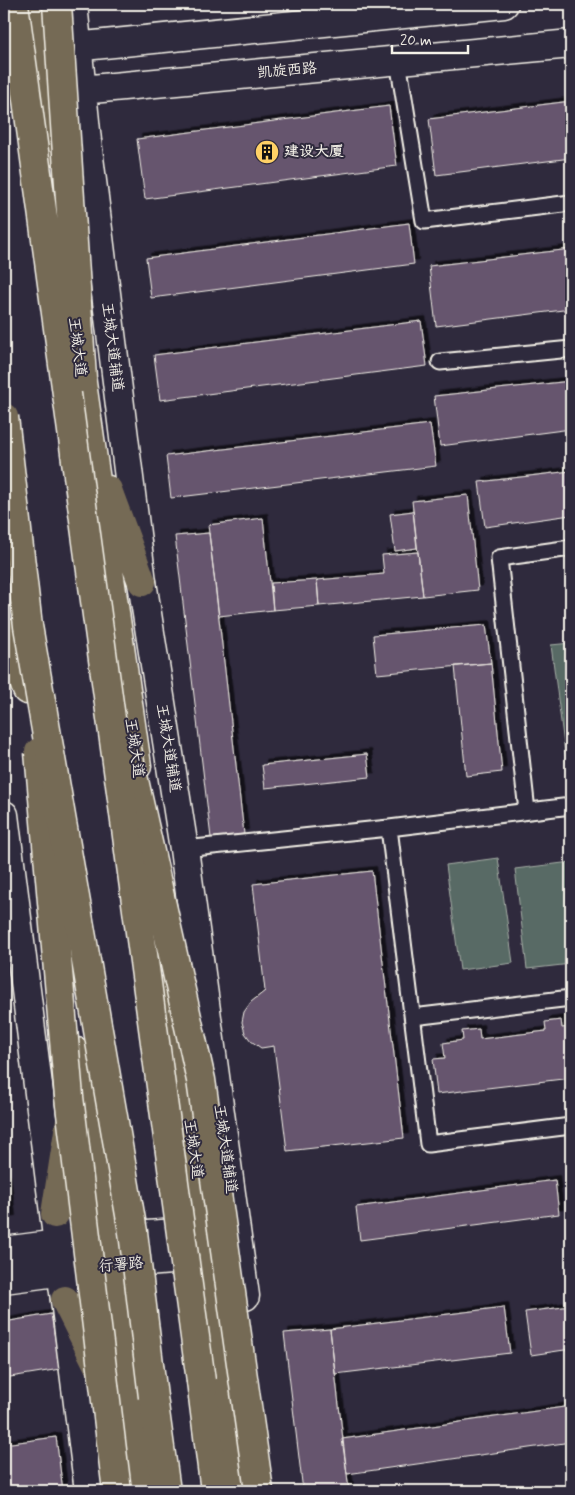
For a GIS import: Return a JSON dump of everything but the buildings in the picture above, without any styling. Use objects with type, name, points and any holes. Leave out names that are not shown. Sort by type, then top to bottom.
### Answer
[{"type":"main road","name":"王城大道","points":[[14,4],[215,1491]]},
{"type":"main road","name":"王城大道","points":[[37,4],[88,436],[207,1244],[238,1491]]},
{"type":"main road","points":[[57,4],[98,619],[201,1080],[260,1491]]},
{"type":"main road","name":"王城大道辅道","points":[[73,4],[87,140],[142,582],[184,849],[271,1491]]},
{"type":"main road","points":[[4,54],[504,4]]},
{"type":"main road","name":"凯旋西路","points":[[4,100],[82,90],[571,44]]},
{"type":"main road","points":[[72,305],[87,140]]},
{"type":"main road","points":[[4,417],[16,629],[27,690]]},
{"type":"main road","points":[[88,436],[142,582]]},
{"type":"main road","points":[[4,494],[16,629],[69,1097],[117,1491]]},
{"type":"main road","points":[[4,516],[79,1067],[141,1491]]},
{"type":"main road","points":[[16,629],[133,1232],[166,1491]]},
{"type":"main road","points":[[4,815],[89,1491]]},
{"type":"main road","points":[[55,1214],[79,1067]]},
{"type":"main road","name":"行署路","points":[[4,1279],[109,1265],[207,1244],[236,1228]]},
{"type":"main road","name":"行署路","points":[[4,1251],[104,1238],[207,1244],[240,1256]]},
{"type":"main road","points":[[65,1300],[134,1439]]},
{"type":"lane","points":[[398,61],[424,221],[571,202]]},
{"type":"lane","points":[[440,362],[571,349]]},
{"type":"lane","points":[[527,811],[499,558],[571,548]]},
{"type":"lane","points":[[184,849],[389,828],[571,806]]},
{"type":"lane","points":[[389,828],[428,1144],[571,1126]]},
{"type":"lane","points":[[412,1017],[571,998]]},
{"type":"green space","points":[[571,643],[571,783],[569,783],[551,645]]},
{"type":"green space","points":[[498,858],[513,963],[460,970],[446,865]]},
{"type":"green space","points":[[571,862],[571,964],[527,969],[515,869]]},
{"type":"place","name":"建设大厦","points":[[267,152]]}]
